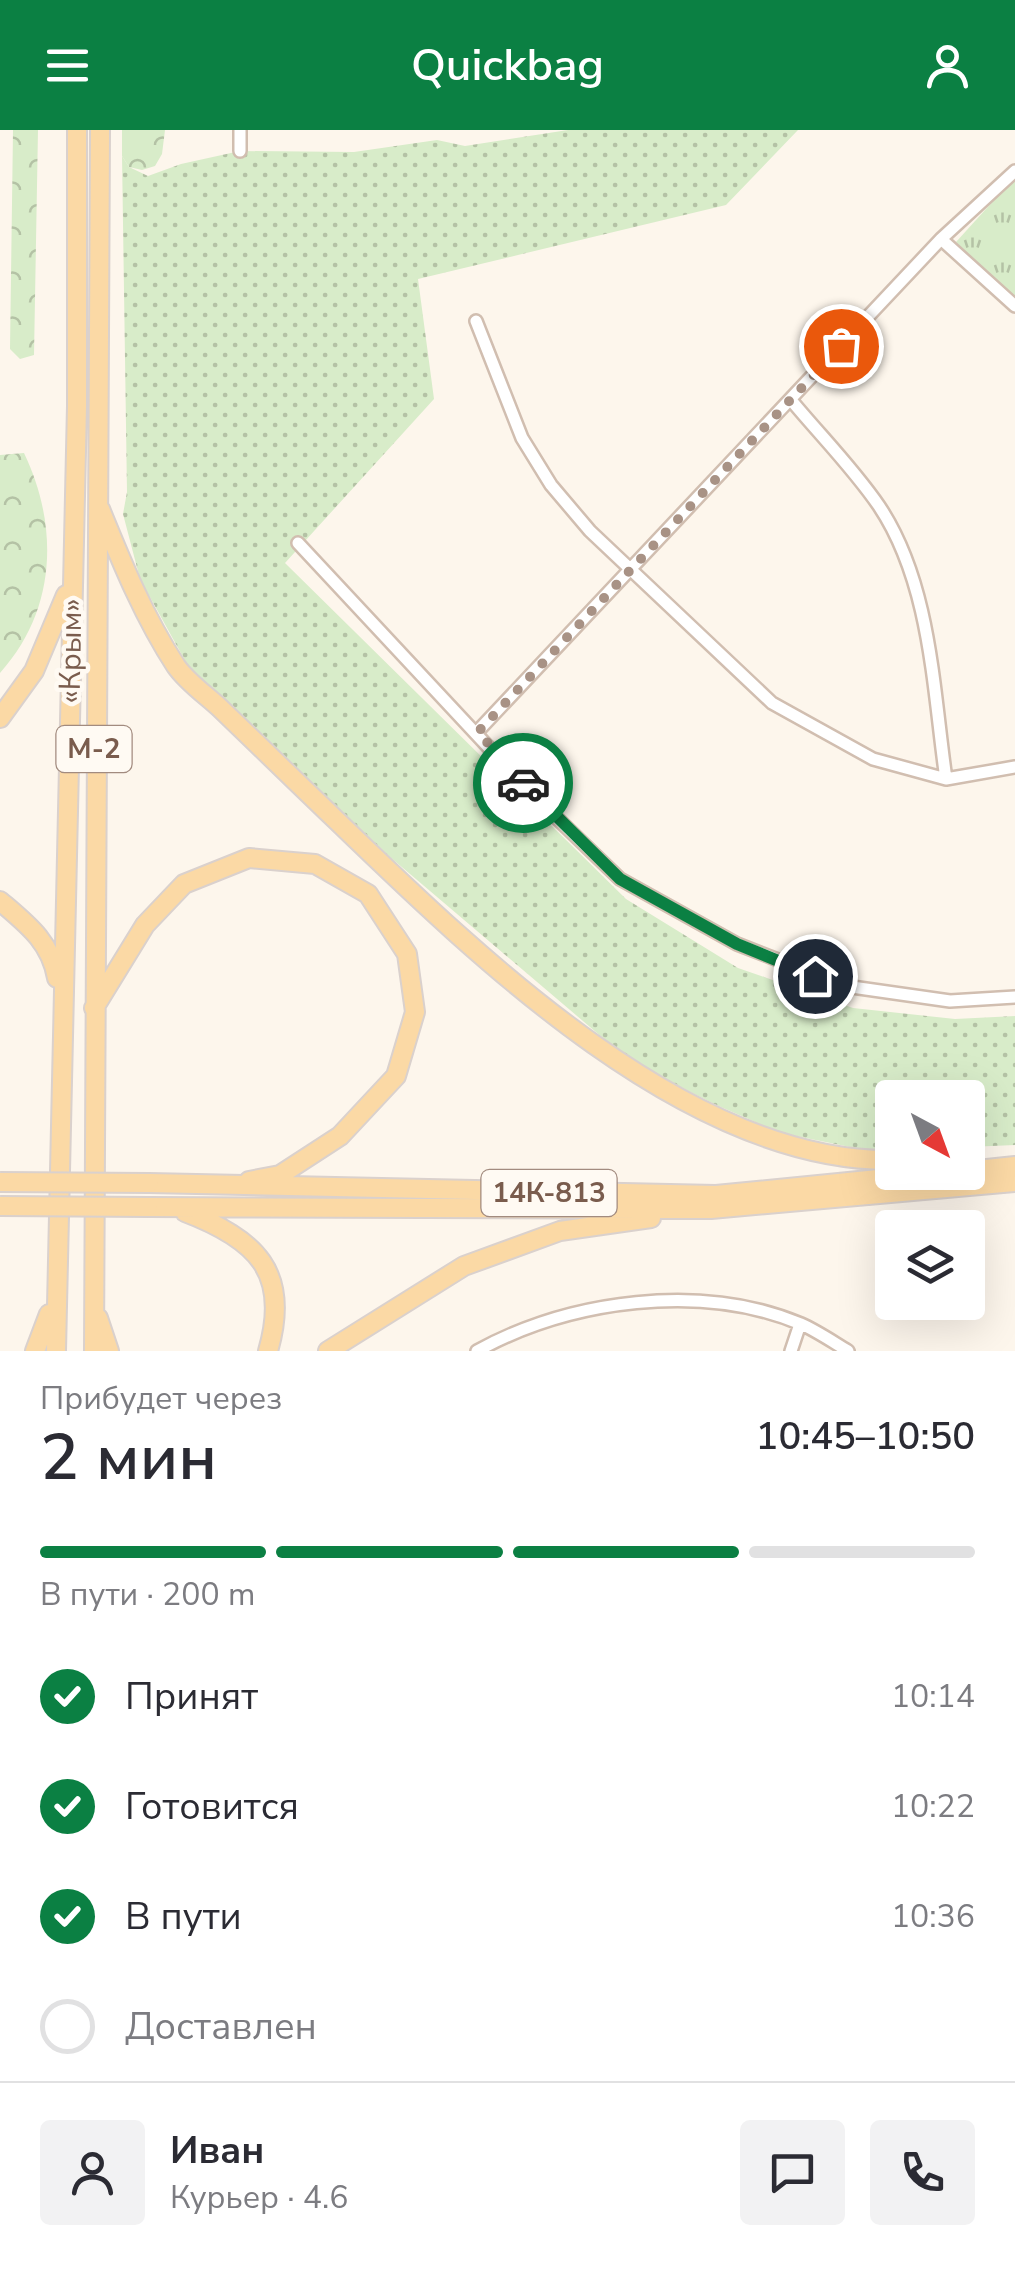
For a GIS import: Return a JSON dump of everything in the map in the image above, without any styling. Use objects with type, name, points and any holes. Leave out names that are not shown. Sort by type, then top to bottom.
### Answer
[{"type":"main road","name":"«Крым»","points":[[56,1351],[73,576],[78,130]]},
{"type":"main road","name":"«Крым»","points":[[94,1351],[95,498],[100,130]]},
{"type":"main road","points":[[95,498],[134,592],[178,669],[379,860],[533,996],[624,1069],[710,1114],[780,1142],[875,1157]]},
{"type":"main road","points":[[0,718],[34,671],[73,576]]},
{"type":"main road","points":[[94,1008],[145,925],[184,884],[249,858],[315,864],[368,894],[408,954],[415,1012],[396,1076],[340,1136],[280,1175],[214,1188]]},
{"type":"main road","points":[[0,901],[38,933],[54,962],[62,1013]]},
{"type":"main road","points":[[985,1158],[1015,1158]]},
{"type":"main road","points":[[985,1169],[1015,1166]]},
{"type":"main road","name":"14К-813","points":[[0,1182],[716,1195],[875,1179]]},
{"type":"main road","name":"14К-813","points":[[0,1206],[711,1209],[1015,1182]]},
{"type":"main road","points":[[176,1208],[232,1230],[270,1270],[278,1316],[268,1351]]},
{"type":"main road","points":[[328,1351],[464,1266],[560,1230],[711,1209]]},
{"type":"main road","points":[[35,1351],[45,1333],[58,1280]]},
{"type":"main road","points":[[94,1304],[110,1351]]},
{"type":"street","points":[[240,130],[240,151]]},
{"type":"street","points":[[478,732],[942,239],[1015,171]]},
{"type":"street","points":[[942,239],[1015,306]]},
{"type":"street","points":[[476,321],[522,438],[551,485],[590,530],[772,702],[873,759],[946,779],[1015,767]]},
{"type":"street","points":[[791,400],[853,472],[902,548],[918,600],[946,779]]},
{"type":"street","points":[[298,543],[533,795],[620,879],[737,944],[845,986],[950,1001],[1015,997]]},
{"type":"street","points":[[477,1351],[554,1318],[620,1304],[685,1302],[745,1309],[800,1324],[848,1351]]},
{"type":"street","points":[[791,1351],[800,1324]]},
{"type":"green space","points":[[13,130],[38,130],[34,355],[20,359],[10,349]]},
{"type":"green space","points":[[122,130],[165,130],[162,154],[155,166],[142,170],[129,167],[122,156]]},
{"type":"green space","points":[[568,130],[798,130],[726,205],[418,279],[434,399],[285,563],[626,899],[738,968],[853,1008],[955,1019],[1015,1016],[1015,1145],[985,1146],[985,1080],[875,1080],[875,1152],[781,1133],[630,1061],[390,857],[188,666],[140,579],[123,514],[127,492],[122,156],[129,167],[148,176],[240,151],[354,152],[437,140],[465,146]]},
{"type":"green space","points":[[1015,177],[1015,301],[956,242]]},
{"type":"green space","points":[[24,453],[43,509],[46,567],[33,622],[0,673],[0,455]]},
{"type":"way so far","points":[[523,783],[478,732],[841,346]]},
{"type":"route","points":[[523,783],[620,879],[737,944],[815,976]]}]
